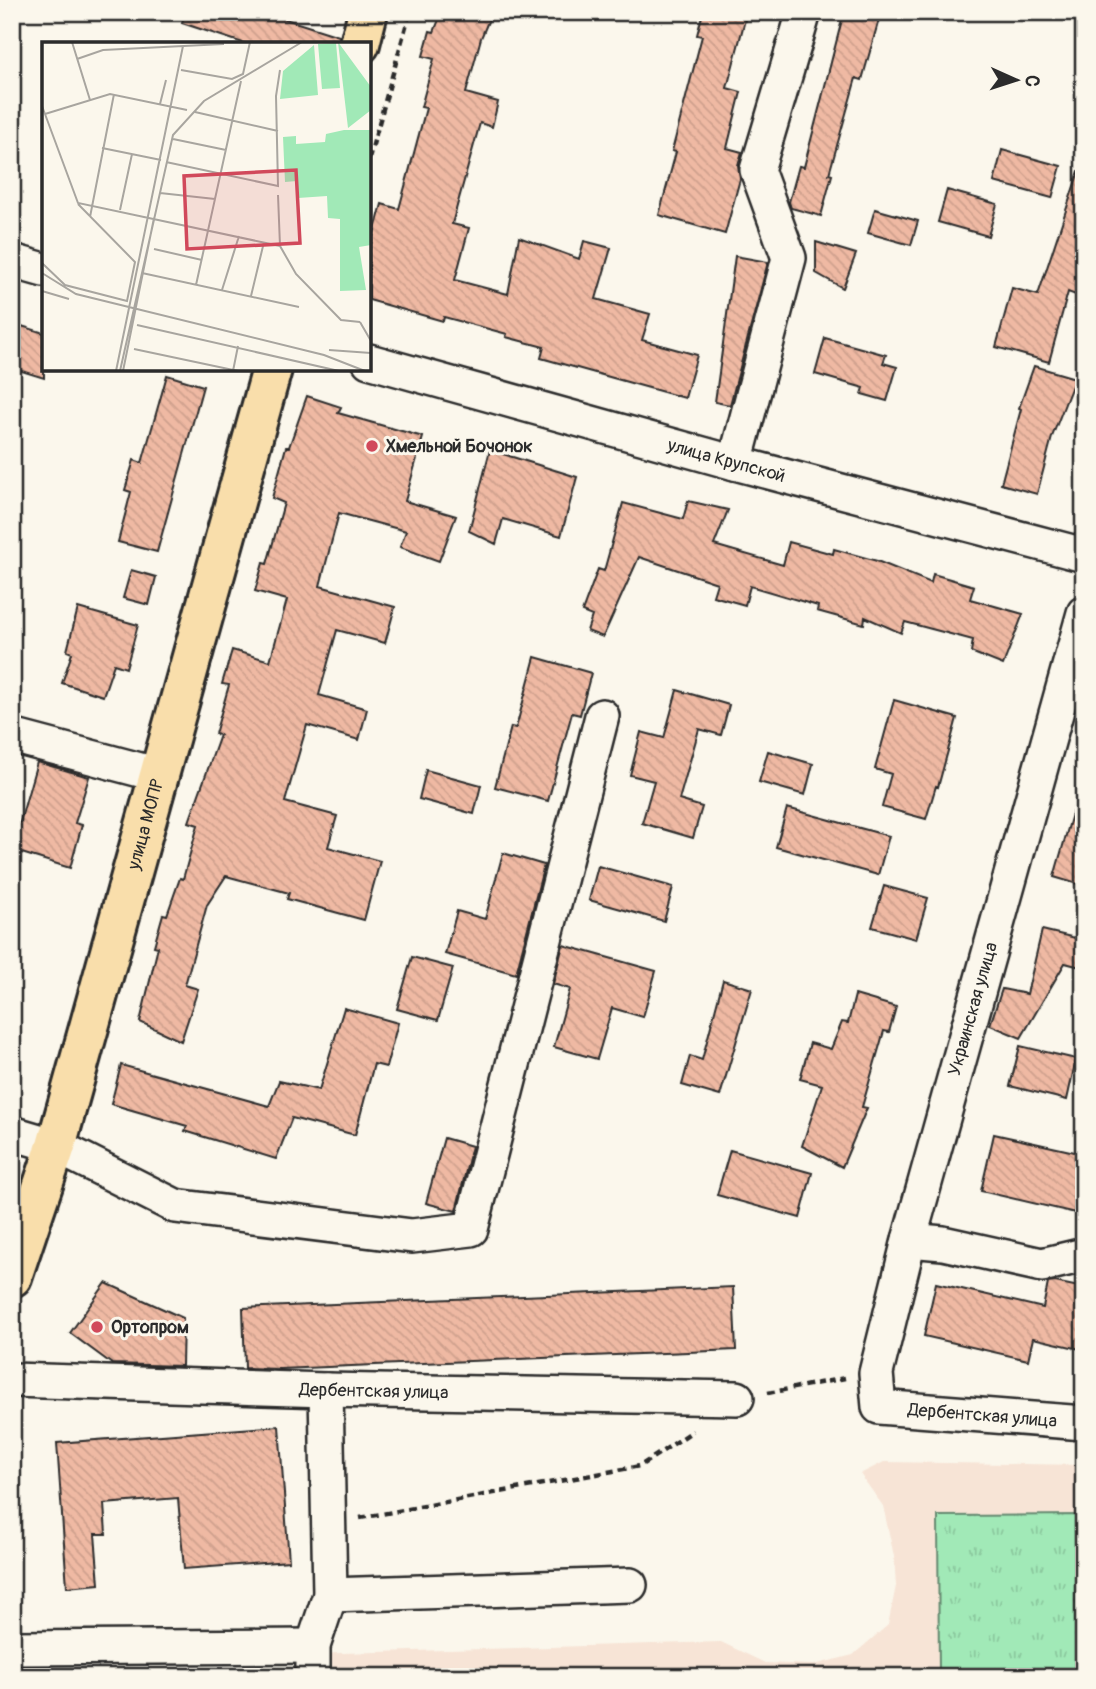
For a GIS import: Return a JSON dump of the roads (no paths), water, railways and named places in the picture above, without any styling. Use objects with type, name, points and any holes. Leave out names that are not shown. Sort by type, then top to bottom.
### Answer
[{"type":"main road","points":[[360,42],[368,12]]},
{"type":"main road","name":"улица МОПР","points":[[12,1277],[56,1146],[271,371]]},
{"type":"street","points":[[735,463],[789,258],[757,170],[804,12]]},
{"type":"street","points":[[12,261],[42,269]]},
{"type":"street","name":"улица Крупской","points":[[371,362],[735,463],[1084,555]]},
{"type":"street","name":"Украинская улица","points":[[880,1407],[876,1373],[909,1240],[1084,613]]},
{"type":"street","points":[[12,1133],[56,1146],[175,1206],[412,1236],[471,1229],[602,716]]},
{"type":"street","points":[[12,736],[159,775]]},
{"type":"street","points":[[909,1240],[943,1243],[1042,1265],[1084,1255]]},
{"type":"street","name":"Дербентская улица","points":[[12,1380],[326,1391],[737,1398]]},
{"type":"street","points":[[12,1648],[313,1661],[330,1595],[326,1391]]},
{"type":"street","name":"Дербентская улица","points":[[880,1407],[1084,1423]]},
{"type":"street","points":[[330,1595],[630,1585]]},
{"type":"place","name":"Хмельной Бочонок","points":[[372,446]]},
{"type":"place","name":"Ортопром","points":[[97,1327]]}]
